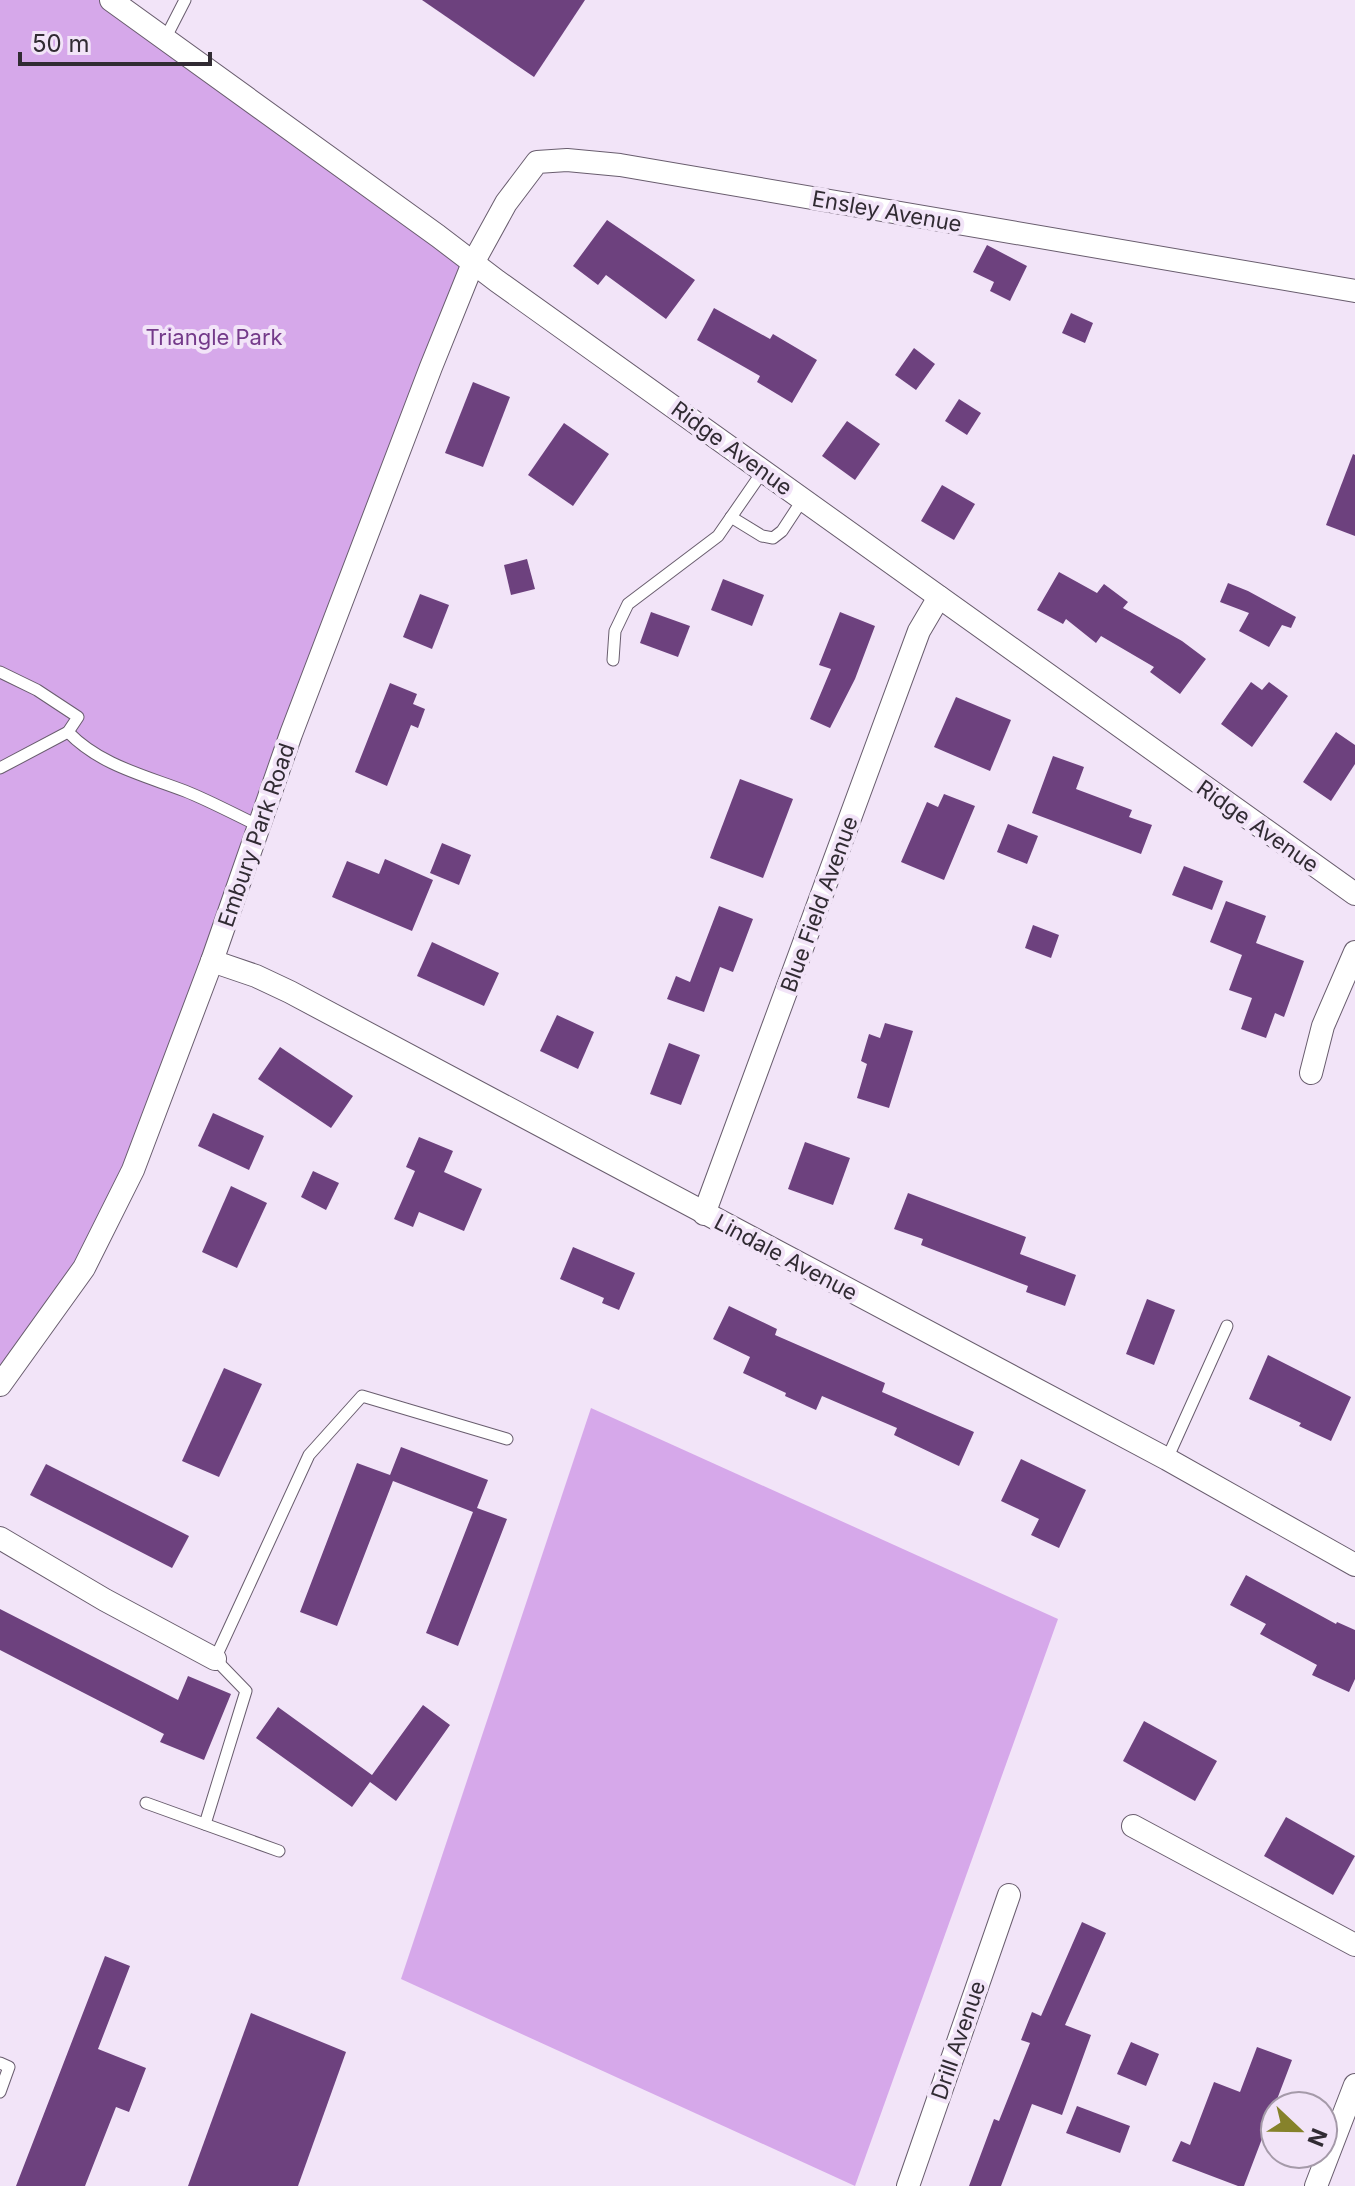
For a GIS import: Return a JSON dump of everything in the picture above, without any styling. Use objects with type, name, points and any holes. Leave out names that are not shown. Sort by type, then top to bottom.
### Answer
[{"type":"street","name":"Ridge Avenue","points":[[111,0],[1355,894]]},
{"type":"street","name":"Ensley Avenue","points":[[473,263],[506,203],[537,162],[567,160],[620,165],[1355,291]]},
{"type":"street","name":"Embury Park Road","points":[[0,1385],[84,1268],[133,1170],[212,961],[350,574],[473,263]]},
{"type":"street","name":"Blue Field Avenue","points":[[704,1214],[919,631],[939,597]]},
{"type":"street","points":[[1311,1073],[1323,1026],[1355,952]]},
{"type":"street","name":"Lindale Avenue","points":[[212,961],[290,992],[1167,1459],[1355,1565]]},
{"type":"street","points":[[0,1538],[105,1600],[215,1659]]},
{"type":"street","points":[[1133,1826],[1355,1945]]},
{"type":"street","name":"Drill Avenue","points":[[908,2186],[1009,1895]]},
{"type":"street","points":[[1316,2186],[1355,2085]]},
{"type":"lane","points":[[165,39],[185,0]]},
{"type":"lane","points":[[613,660],[615,631],[628,604],[718,536],[763,471]]},
{"type":"lane","points":[[731,517],[762,536],[773,538],[782,531],[803,499]]},
{"type":"lane","points":[[0,672],[37,690],[78,717],[68,732],[0,768]]},
{"type":"lane","points":[[68,732],[84,749],[136,775],[186,791],[259,826]]},
{"type":"lane","points":[[1167,1459],[1227,1326]]},
{"type":"lane","points":[[205,1824],[246,1691],[215,1659],[309,1455],[362,1396],[507,1439]]},
{"type":"lane","points":[[146,1803],[279,1851]]},
{"type":"lane","points":[[0,2063],[9,2067],[0,2092]]},
{"type":"green space","name":"Triangle Park","points":[[0,0],[111,0],[473,263],[133,1170],[0,1385]]},
{"type":"green space","points":[[591,1408],[1058,1619],[855,2186],[401,1979]]},
{"type":"building","points":[[422,0],[585,0],[534,77]]},
{"type":"building","points":[[607,220],[695,280],[666,319],[606,275],[598,285],[573,266]]},
{"type":"building","points":[[987,245],[1027,266],[1010,301],[990,291],[994,282],[973,272]]},
{"type":"building","points":[[714,308],[770,339],[773,334],[817,360],[792,403],[757,382],[760,376],[697,340]]},
{"type":"building","points":[[1071,313],[1093,323],[1085,343],[1062,333]]},
{"type":"building","points":[[914,348],[935,364],[916,390],[895,375]]},
{"type":"building","points":[[473,382],[510,397],[483,467],[445,453]]},
{"type":"building","points":[[959,399],[981,413],[967,435],[945,421]]},
{"type":"building","points":[[847,421],[880,444],[855,480],[822,456]]},
{"type":"building","points":[[564,423],[609,454],[573,506],[528,475]]},
{"type":"building","points":[[1355,455],[1355,536],[1326,525]]},
{"type":"building","points":[[942,485],[975,504],[954,540],[921,521]]},
{"type":"building","points":[[527,559],[535,589],[511,595],[504,565]]},
{"type":"building","points":[[1059,572],[1097,593],[1104,584],[1128,602],[1123,608],[1182,641],[1206,659],[1180,694],[1150,672],[1154,667],[1101,636],[1096,643],[1066,619],[1063,624],[1037,610]]},
{"type":"building","points":[[723,579],[764,595],[752,626],[711,610]]},
{"type":"building","points":[[1228,583],[1296,617],[1291,628],[1282,625],[1269,647],[1239,631],[1249,613],[1220,602]]},
{"type":"building","points":[[420,594],[449,605],[432,649],[403,637]]},
{"type":"building","points":[[651,612],[690,626],[678,657],[640,643]]},
{"type":"building","points":[[840,612],[875,626],[855,679],[830,728],[810,719],[831,669],[819,665]]},
{"type":"building","points":[[1251,682],[1262,690],[1269,682],[1288,696],[1252,747],[1221,724]]},
{"type":"building","points":[[390,683],[417,694],[413,704],[425,709],[418,728],[411,725],[387,786],[355,772]]},
{"type":"building","points":[[956,697],[1011,720],[990,771],[934,747]]},
{"type":"building","points":[[1336,732],[1355,745],[1355,764],[1331,801],[1303,782]]},
{"type":"building","points":[[1053,756],[1084,767],[1076,789],[1132,810],[1129,817],[1152,825],[1141,854],[1032,813]]},
{"type":"building","points":[[740,779],[793,799],[763,878],[710,858]]},
{"type":"building","points":[[944,794],[975,806],[944,880],[901,862],[927,802],[938,807]]},
{"type":"building","points":[[1008,824],[1038,836],[1027,864],[997,852]]},
{"type":"building","points":[[442,843],[471,855],[459,885],[430,873]]},
{"type":"building","points":[[385,859],[433,880],[412,931],[332,897],[347,861],[379,874]]},
{"type":"building","points":[[1184,866],[1223,881],[1212,910],[1172,895]]},
{"type":"building","points":[[1226,901],[1266,916],[1256,943],[1304,961],[1284,1017],[1275,1013],[1266,1038],[1241,1029],[1252,998],[1229,990],[1242,955],[1210,942]]},
{"type":"building","points":[[719,906],[753,919],[733,972],[720,967],[704,1012],[667,999],[676,976],[690,982]]},
{"type":"building","points":[[1033,925],[1059,935],[1051,958],[1025,948]]},
{"type":"building","points":[[432,942],[499,973],[484,1006],[417,976]]},
{"type":"building","points":[[557,1015],[594,1032],[578,1069],[540,1051]]},
{"type":"building","points":[[885,1023],[913,1031],[889,1108],[857,1098],[867,1064],[861,1061],[869,1034],[880,1038]]},
{"type":"building","points":[[669,1043],[700,1055],[681,1105],[650,1094]]},
{"type":"building","points":[[280,1047],[353,1096],[331,1128],[258,1079]]},
{"type":"building","points":[[213,1113],[264,1136],[249,1170],[198,1146]]},
{"type":"building","points":[[419,1137],[453,1151],[444,1172],[482,1189],[464,1231],[419,1212],[413,1227],[394,1219],[415,1171],[406,1167]]},
{"type":"building","points":[[805,1142],[850,1158],[833,1205],[788,1189]]},
{"type":"building","points":[[313,1171],[339,1183],[326,1210],[301,1197]]},
{"type":"building","points":[[231,1186],[267,1203],[237,1268],[202,1252]]},
{"type":"building","points":[[908,1193],[1026,1237],[1020,1254],[1076,1275],[1065,1306],[1026,1292],[1028,1286],[921,1245],[923,1239],[894,1229]]},
{"type":"building","points":[[573,1247],[635,1273],[619,1310],[602,1303],[604,1298],[560,1279]]},
{"type":"building","points":[[1147,1299],[1175,1310],[1154,1365],[1126,1354]]},
{"type":"building","points":[[729,1306],[777,1329],[775,1335],[885,1383],[882,1392],[974,1432],[959,1466],[894,1435],[897,1428],[822,1396],[816,1410],[743,1373],[750,1357],[713,1339]]},
{"type":"building","points":[[1268,1355],[1351,1397],[1331,1441],[1249,1399]]},
{"type":"building","points":[[224,1368],[262,1384],[219,1477],[182,1461]]},
{"type":"building","points":[[401,1447],[488,1480],[477,1508],[507,1519],[458,1646],[426,1633],[473,1512],[393,1481],[337,1626],[300,1612],[357,1463],[390,1475]]},
{"type":"building","points":[[1021,1459],[1086,1490],[1059,1548],[1031,1535],[1039,1519],[1001,1501]]},
{"type":"building","points":[[46,1464],[189,1536],[172,1568],[30,1495]]},
{"type":"building","points":[[1246,1575],[1336,1624],[1355,1630],[1355,1679],[1349,1692],[1312,1675],[1317,1665],[1260,1634],[1266,1624],[1230,1605]]},
{"type":"building","points":[[0,1609],[178,1700],[188,1676],[231,1694],[204,1760],[160,1742],[164,1734],[0,1650]]},
{"type":"building","points":[[423,1705],[450,1725],[396,1801],[370,1782],[352,1807],[256,1738],[278,1707],[372,1775]]},
{"type":"building","points":[[1144,1721],[1217,1761],[1195,1801],[1123,1761]]},
{"type":"building","points":[[1286,1817],[1355,1856],[1333,1895],[1264,1856]]},
{"type":"building","points":[[1082,1922],[1106,1933],[1065,2025],[1091,2035],[1062,2115],[1032,2104],[1001,2186],[969,2186],[994,2119],[999,2121],[1030,2043],[1021,2040],[1032,2012],[1041,2016]]},
{"type":"building","points":[[105,1956],[130,1966],[98,2049],[146,2068],[129,2112],[116,2107],[85,2186],[16,2186]]},
{"type":"building","points":[[251,2013],[346,2052],[298,2186],[188,2186]]},
{"type":"building","points":[[1131,2042],[1159,2054],[1146,2086],[1117,2074]]},
{"type":"building","points":[[1257,2047],[1292,2060],[1281,2090],[1259,2090],[1259,2147],[1244,2186],[1172,2161],[1181,2141],[1190,2145],[1214,2082],[1240,2092]]},
{"type":"building","points":[[1077,2106],[1130,2126],[1120,2153],[1066,2133]]}]
